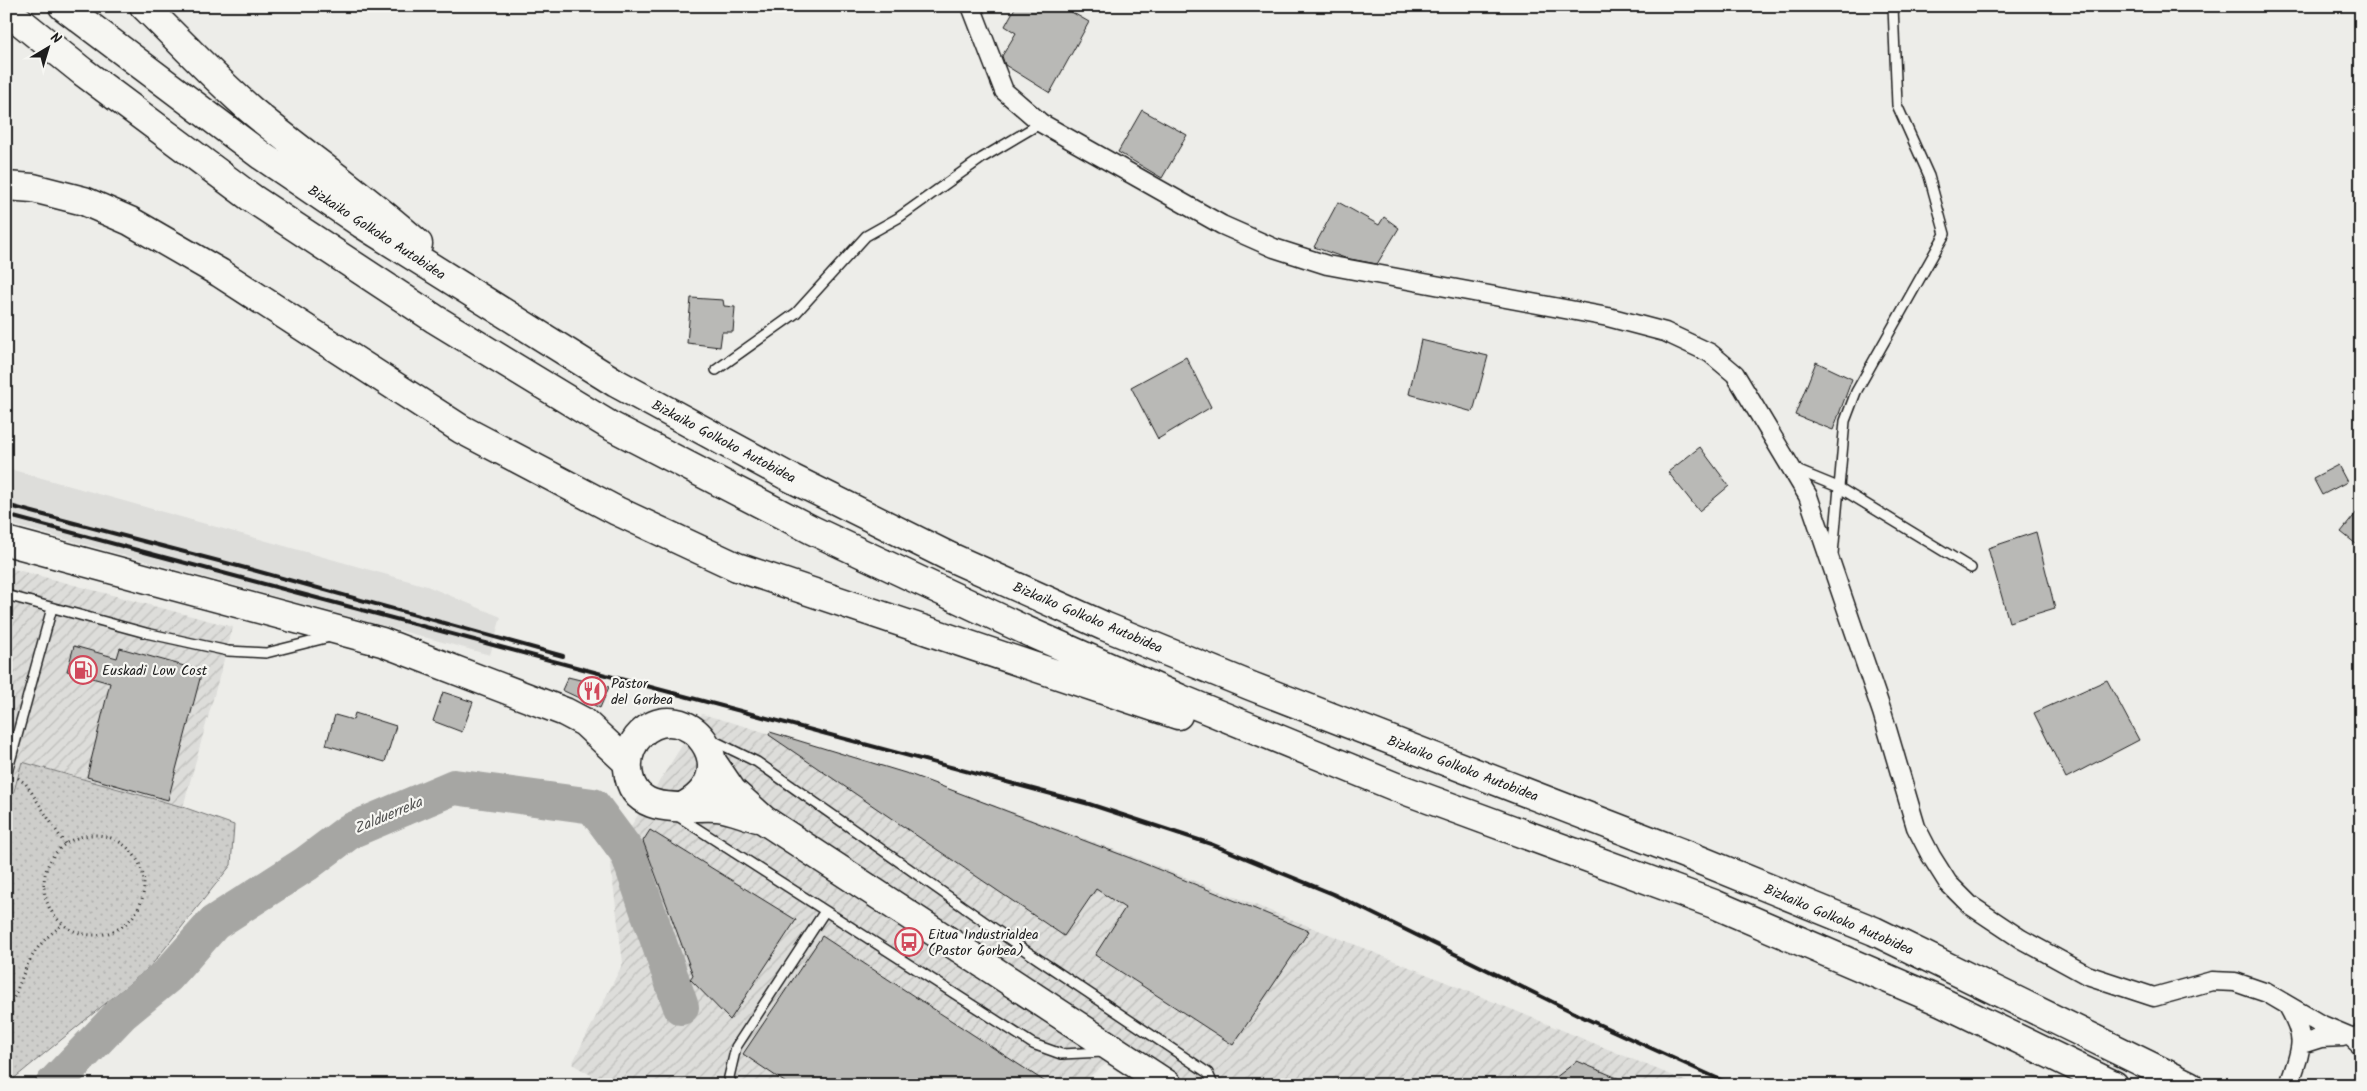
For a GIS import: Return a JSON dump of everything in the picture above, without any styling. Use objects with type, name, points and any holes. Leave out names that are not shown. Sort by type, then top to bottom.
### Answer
[{"type":"highway","name":"Bizkaiko Golkoko Autobidea","points":[[63,6],[262,156],[362,224],[616,383],[787,476],[948,556],[1104,626],[1251,686],[1690,856],[1874,930],[2189,1085]]},
{"type":"highway","points":[[144,6],[249,108],[308,157],[388,217],[467,289]]},
{"type":"highway","points":[[6,10],[83,72],[253,199],[435,319],[609,425],[812,530],[1025,630],[1181,700],[1396,787],[1714,904],[1942,1002],[2114,1085]]},
{"type":"highway","points":[[6,186],[33,188],[84,201],[130,221],[220,273],[461,429],[617,511],[737,567],[999,657],[1396,787]]},
{"type":"highway","points":[[6,541],[382,642],[492,682],[565,712],[584,722],[628,763]]},
{"type":"highway","points":[[584,722],[619,728],[652,727],[674,723],[696,732],[707,746],[713,763],[732,791],[764,820],[1168,1085]]},
{"type":"highway","points":[[652,727],[635,742],[628,763],[628,775],[638,792],[653,804],[674,807],[720,808],[764,820]]},
{"type":"highway","points":[[674,807],[695,800],[705,790],[711,777],[713,763]]},
{"type":"street","points":[[972,6],[1004,91],[1041,123],[1222,224],[1274,248],[1337,267],[1608,316],[1665,332],[1710,353],[1736,374],[1808,496],[1882,712],[1916,826],[1948,884],[1970,905],[2021,939],[2087,975],[2131,992],[2154,998],[2212,981],[2235,982],[2267,993],[2320,1024],[2358,1037]]},
{"type":"street","points":[[2287,1005],[2298,1024],[2302,1044],[2289,1085]]},
{"type":"street","points":[[2302,1044],[2321,1038],[2358,1037]]},
{"type":"lane","points":[[1832,562],[1845,421],[1856,392],[1945,234],[1929,176],[1897,105],[1892,6]]},
{"type":"lane","points":[[716,370],[796,313],[866,236],[898,218],[982,158],[1041,123]]},
{"type":"lane","points":[[1792,468],[1838,488],[1971,568]]},
{"type":"lane","points":[[6,595],[146,633],[228,650],[266,652],[348,632]]},
{"type":"lane","points":[[7,773],[52,608]]},
{"type":"lane","points":[[696,732],[757,762],[1029,953],[1208,1073],[1213,1085]]},
{"type":"lane","points":[[674,807],[826,912],[1033,1044],[1061,1054],[1117,1051]]},
{"type":"lane","points":[[732,1085],[730,1077],[736,1048],[826,912]]},
{"type":"path","points":[[7,773],[26,784],[65,844]]},
{"type":"path","points":[[88,834],[105,835],[121,842],[137,860],[144,883],[142,899],[135,914],[124,925],[110,933],[94,935],[78,932],[63,925],[52,912],[45,897],[44,880],[48,863],[58,849],[65,844],[72,839],[88,834]]},
{"type":"path","points":[[6,1010],[12,1002],[35,951],[52,932],[63,925]]},
{"type":"shaded area","points":[[6,468],[427,586],[501,617],[490,655],[6,523]]},
{"type":"shaded area","points":[[6,567],[233,627],[183,807],[22,762],[6,813]]},
{"type":"shaded area","points":[[702,714],[912,775],[1129,855],[1346,941],[1695,1085],[1140,1085],[1106,1064],[1078,1085],[712,1085],[709,1079],[702,1085],[608,1085],[572,1064],[623,963],[610,859]]},
{"type":"shaded area","points":[[22,762],[183,807],[234,825],[231,865],[150,967],[6,1085],[6,820]]},
{"type":"building","points":[[1016,6],[1061,6],[1089,22],[1050,93],[1005,65],[1002,56],[1016,33],[1005,26]]},
{"type":"building","points":[[1142,110],[1187,135],[1162,178],[1118,152]]},
{"type":"building","points":[[1338,202],[1379,225],[1384,217],[1399,228],[1377,264],[1345,258],[1314,247]]},
{"type":"building","points":[[691,298],[723,300],[724,306],[735,307],[733,332],[722,332],[720,347],[687,343]]},
{"type":"building","points":[[1421,340],[1488,356],[1473,412],[1409,394]]},
{"type":"building","points":[[1186,357],[1211,407],[1158,439],[1131,387]]},
{"type":"building","points":[[1816,362],[1852,379],[1833,430],[1795,415]]},
{"type":"building","points":[[1700,447],[1729,486],[1699,511],[1668,472]]},
{"type":"building","points":[[2338,465],[2347,482],[2322,495],[2313,478]]},
{"type":"building","points":[[2361,507],[2361,548],[2341,532]]},
{"type":"building","points":[[2036,532],[2055,608],[2009,622],[1988,548]]},
{"type":"building","points":[[74,646],[117,658],[120,648],[202,671],[168,800],[87,777],[110,683],[67,671]]},
{"type":"building","points":[[568,677],[609,687],[600,708],[562,690]]},
{"type":"building","points":[[2107,680],[2139,740],[2066,778],[2034,713]]},
{"type":"building","points":[[443,692],[473,702],[462,732],[433,721]]},
{"type":"building","points":[[355,713],[396,726],[385,762],[326,745],[335,715],[353,720]]},
{"type":"building","points":[[770,732],[912,775],[1138,861],[1309,931],[1233,1045],[1095,955],[1125,908],[1096,889],[1064,936],[769,735]]},
{"type":"building","points":[[650,830],[796,920],[730,1020],[690,979],[693,975],[643,841]]},
{"type":"building","points":[[822,936],[1050,1085],[789,1085],[743,1054]]},
{"type":"building","points":[[1577,1061],[1634,1085],[1546,1085]]},
{"type":"waterway","name":"Zalduerreka","points":[[53,1085],[122,1013],[167,976],[214,923],[306,864],[350,831],[454,787],[593,806],[628,853],[681,1007]]},
{"type":"railway","points":[[6,505],[253,570],[563,656]]},
{"type":"railway","points":[[6,515],[1089,804],[1211,844],[1333,894],[1587,1019],[1732,1085]]},
{"type":"place","name":"Euskadi Low Cost","points":[[83,670]]},
{"type":"place","name":"Pastor del Gorbea","points":[[592,691]]},
{"type":"place","name":"Eitua Industrialdea (Pastor Gorbea)","points":[[909,942]]}]
